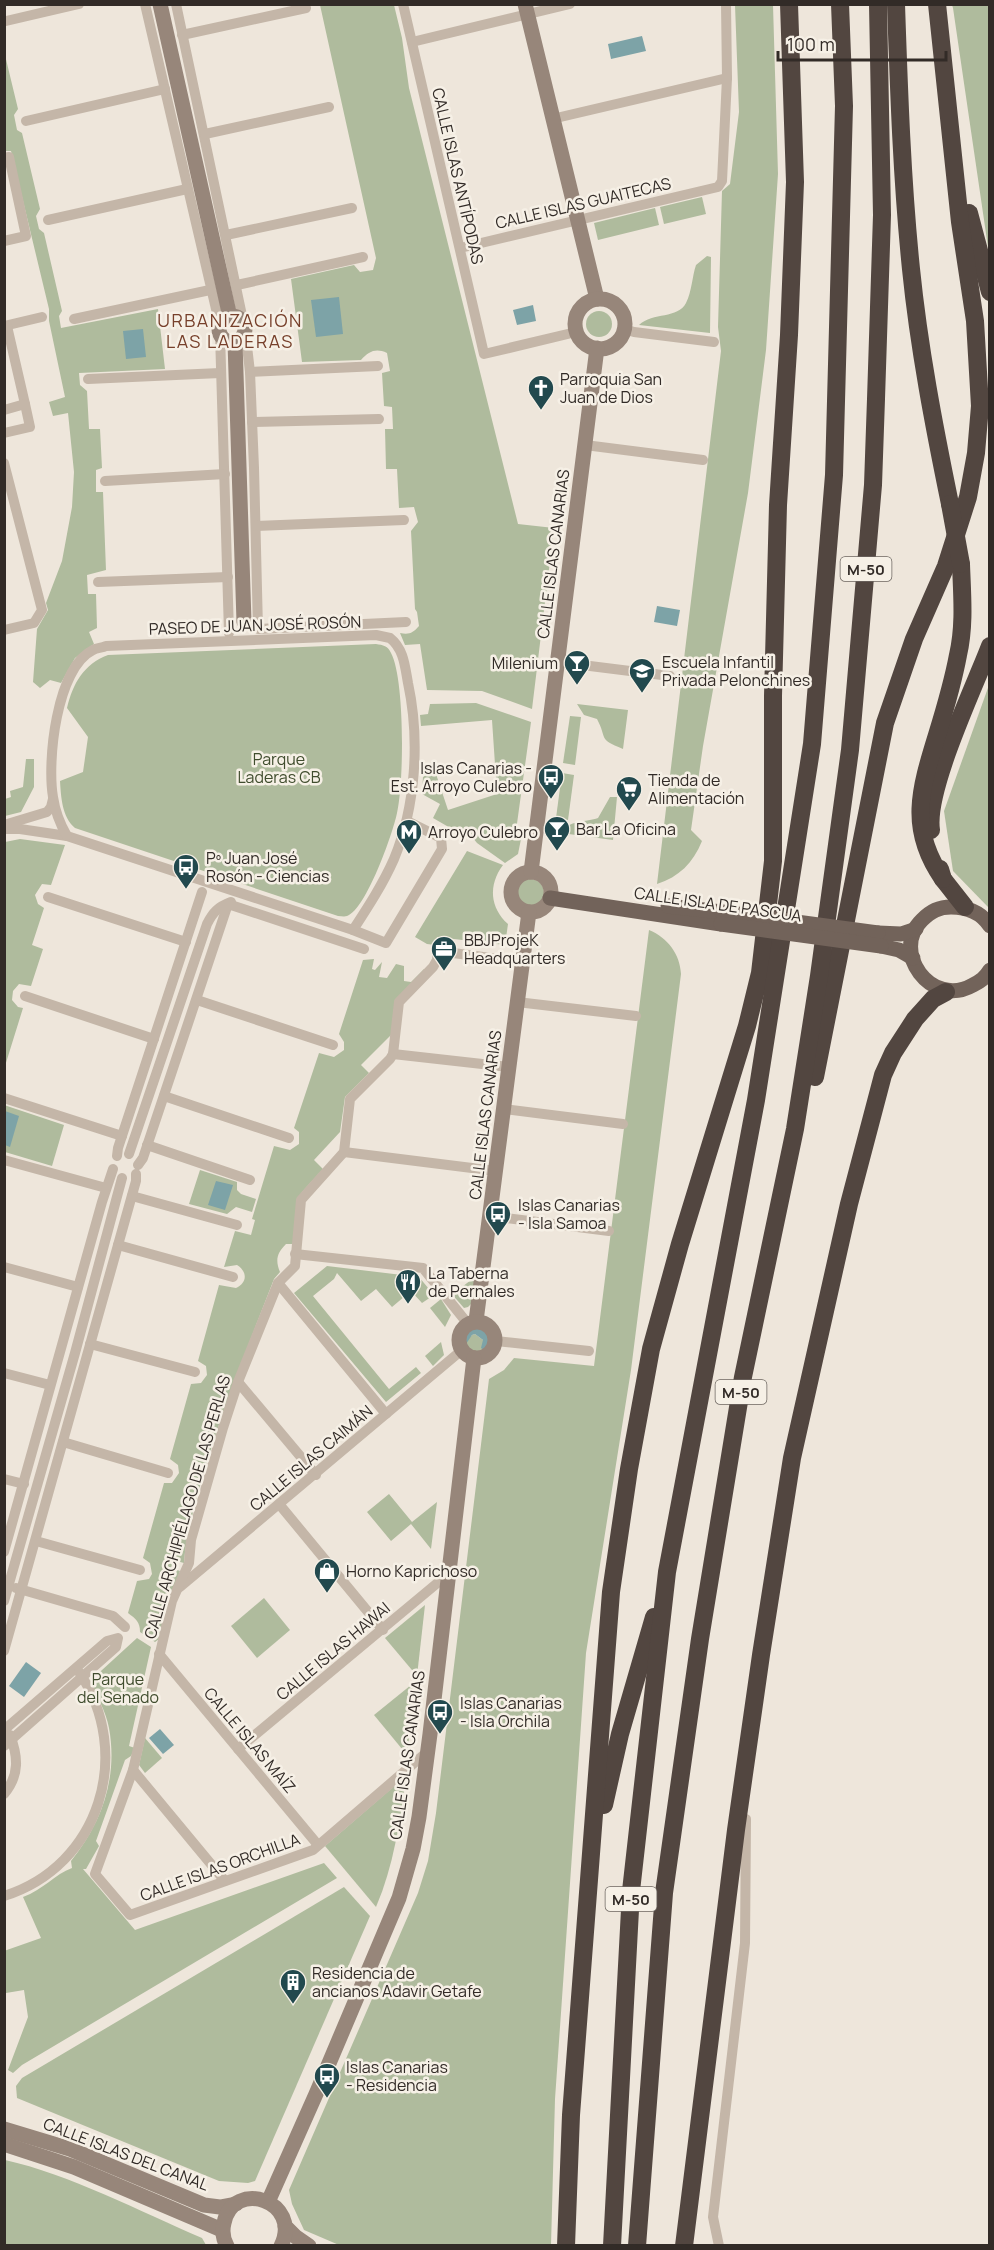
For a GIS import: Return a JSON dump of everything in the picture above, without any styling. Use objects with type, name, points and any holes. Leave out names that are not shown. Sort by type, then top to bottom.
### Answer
[{"type":"highway","points":[[566,2246],[571,2115],[611,1592],[629,1469],[651,1349],[680,1244],[747,1026],[759,973],[773,861],[773,696],[778,505],[789,335],[795,182],[789,4]]},
{"type":"highway","name":"M-50","points":[[612,2246],[632,1891],[667,1572],[756,1100],[812,744],[834,475],[844,106],[840,4]]},
{"type":"highway","name":"M-50","points":[[637,2246],[664,1893],[700,1639],[743,1377],[795,1129],[821,965],[850,750],[873,485],[882,215],[878,4]]},
{"type":"highway","points":[[896,4],[900,133],[911,271],[931,407],[961,564],[963,616],[959,654],[923,777],[920,801],[921,827],[931,861],[965,907]]},
{"type":"highway","points":[[795,1129],[812,1095],[885,723],[914,639],[946,566],[968,496],[976,453],[980,406],[975,321],[960,222],[937,4]]},
{"type":"highway","points":[[948,102],[970,218],[990,292]]},
{"type":"highway","points":[[943,879],[931,826],[933,805],[939,781],[990,646]]},
{"type":"highway","points":[[684,2246],[746,1761],[792,1458],[867,1130],[883,1075],[892,1053],[915,1019],[933,999],[946,992]]},
{"type":"highway","points":[[588,1889],[620,1734],[667,1572]]},
{"type":"main road","name":"CALLE ISLA DE PASCUA","points":[[550,895],[880,939]]},
{"type":"main road","points":[[990,926],[986,920],[965,907],[942,907],[929,913],[916,929],[911,944],[914,964],[926,981],[946,992],[964,990],[985,979],[990,970]]},
{"type":"main road","points":[[880,939],[916,929]]},
{"type":"main road","points":[[880,939],[913,958]]},
{"type":"street","points":[[6,21],[79,4]]},
{"type":"street","points":[[145,4],[210,290],[227,341],[235,342],[243,336],[245,327]]},
{"type":"street","points":[[160,4],[210,228],[223,326],[220,373],[227,525],[228,637]]},
{"type":"street","points":[[176,4],[245,327],[250,372],[256,526],[254,630]]},
{"type":"street","name":"CALLE ISLAS ANTÍPODAS","points":[[403,4],[483,354],[576,332]]},
{"type":"street","points":[[412,42],[526,10],[570,4]]},
{"type":"street","points":[[552,118],[728,78],[726,4]]},
{"type":"street","points":[[182,35],[306,8]]},
{"type":"street","points":[[526,10],[597,299]]},
{"type":"street","points":[[154,45],[165,29]]},
{"type":"street","points":[[175,73],[194,85]]},
{"type":"street","name":"CALLE ISLAS GUAITECAS","points":[[460,248],[718,187],[722,181],[728,78]]},
{"type":"street","points":[[26,121],[165,89]]},
{"type":"street","points":[[205,134],[329,107]]},
{"type":"street","points":[[176,137],[192,150]]},
{"type":"street","points":[[4,241],[26,236],[7,157]]},
{"type":"street","points":[[203,195],[213,177]]},
{"type":"street","points":[[48,220],[187,189]]},
{"type":"street","points":[[226,235],[352,208]]},
{"type":"street","points":[[200,247],[210,228]]},
{"type":"street","points":[[237,285],[363,257]]},
{"type":"street","points":[[74,319],[210,290]]},
{"type":"street","points":[[597,299],[609,301],[620,310],[624,329],[620,338],[613,344],[597,348],[587,345],[576,332],[575,319],[585,304],[597,299]]},
{"type":"street","points":[[4,434],[30,427],[6,326],[42,317]]},
{"type":"street","points":[[223,326],[237,317],[245,327]]},
{"type":"street","points":[[624,329],[714,342]]},
{"type":"street","points":[[235,342],[241,534],[254,630]]},
{"type":"street","name":"CALLE ISLAS CANARIAS","points":[[531,872],[597,348]]},
{"type":"street","points":[[250,372],[378,366]]},
{"type":"street","points":[[88,379],[220,373]]},
{"type":"street","points":[[4,410],[25,405]]},
{"type":"street","points":[[224,429],[236,417]]},
{"type":"street","points":[[252,422],[379,419]]},
{"type":"street","points":[[585,445],[703,460]]},
{"type":"street","points":[[4,463],[42,610],[34,623],[4,630]]},
{"type":"street","points":[[239,483],[254,468]]},
{"type":"street","points":[[105,481],[225,474]]},
{"type":"street","points":[[256,526],[405,520]]},
{"type":"street","points":[[227,525],[241,534]]},
{"type":"street","points":[[98,582],[228,577]]},
{"type":"street","points":[[228,637],[235,626],[254,630],[406,622]]},
{"type":"street","points":[[345,943],[351,929],[377,893],[394,859],[407,821],[411,795],[414,747],[411,698],[400,650],[390,638],[394,630],[394,623]]},
{"type":"street","name":"PASEO DE JUAN JOSÉ ROSÓN","points":[[68,836],[61,826],[53,799],[51,752],[58,713],[69,677],[83,657],[92,650],[106,646],[228,637],[254,630],[390,638]]},
{"type":"street","points":[[558,662],[670,676]]},
{"type":"street","points":[[4,827],[46,812],[51,807],[53,799]]},
{"type":"street","points":[[4,827],[68,836],[351,929],[386,943],[441,849],[441,838],[407,821]]},
{"type":"street","points":[[531,872],[544,877],[550,895],[542,909],[529,912],[516,906],[512,900],[511,888],[517,877],[531,872]]},
{"type":"street","points":[[192,876],[204,895],[210,920]]},
{"type":"street","points":[[204,895],[364,949]]},
{"type":"street","points":[[4,1552],[113,1169],[113,1162],[117,1156],[186,942],[204,895]]},
{"type":"street","points":[[48,897],[186,942]]},
{"type":"street","points":[[129,1154],[210,920],[221,905],[254,897]]},
{"type":"street","points":[[122,1178],[132,1177],[147,1145],[197,1000],[226,904]]},
{"type":"street","name":"CALLE ISLAS CANARIAS","points":[[472,1322],[490,1216],[529,912]]},
{"type":"street","points":[[496,1171],[344,1152],[350,1099],[393,1054],[399,1002],[432,967],[437,960],[438,951],[522,962]]},
{"type":"street","points":[[170,990],[177,1012]]},
{"type":"street","points":[[26,996],[154,1039]]},
{"type":"street","points":[[197,1000],[333,1045]]},
{"type":"street","points":[[517,1002],[636,1016]]},
{"type":"street","points":[[161,1060],[180,1048]]},
{"type":"street","points":[[393,1054],[509,1067]]},
{"type":"street","points":[[135,1098],[152,1089]]},
{"type":"street","points":[[164,1096],[289,1138]]},
{"type":"street","points":[[4,1098],[122,1136]]},
{"type":"street","points":[[504,1109],[623,1124]]},
{"type":"street","points":[[147,1145],[250,1180]]},
{"type":"street","name":"CALLE ARCHIPIÉLAGO DE LAS PERLAS","points":[[130,1915],[95,1874],[133,1770],[172,1600],[189,1563],[191,1540],[238,1382],[278,1283],[295,1266],[301,1200],[344,1152]]},
{"type":"street","points":[[4,1651],[136,1181],[137,1169],[134,1156],[129,1154],[117,1156]]},
{"type":"street","points":[[4,1160],[106,1188]]},
{"type":"street","points":[[113,1169],[122,1178]]},
{"type":"street","points":[[4,1601],[122,1178]]},
{"type":"street","points":[[132,1196],[237,1225]]},
{"type":"street","points":[[490,1216],[609,1232]]},
{"type":"street","points":[[90,1244],[106,1237]]},
{"type":"street","points":[[118,1245],[233,1277]]},
{"type":"street","points":[[295,1254],[423,1268],[472,1322],[488,1325],[493,1330],[496,1341],[488,1354],[468,1354],[460,1335],[472,1322]]},
{"type":"street","points":[[4,1268],[78,1287]]},
{"type":"street","points":[[278,1283],[386,1414]]},
{"type":"street","points":[[89,1299],[105,1291]]},
{"type":"street","points":[[64,1339],[75,1353]]},
{"type":"street","points":[[496,1341],[589,1351]]},
{"type":"street","points":[[90,1344],[195,1372]]},
{"type":"street","name":"CALLE ISLAS CANARIAS","points":[[268,2202],[399,1898],[419,1817],[447,1575],[468,1354]]},
{"type":"street","name":"CALLE ISLAS CAIMÁN","points":[[179,1588],[386,1414],[468,1354]]},
{"type":"street","points":[[4,1373],[50,1386]]},
{"type":"street","points":[[67,1380],[76,1394]]},
{"type":"street","points":[[238,1382],[316,1475]]},
{"type":"street","points":[[35,1439],[52,1432]]},
{"type":"street","points":[[63,1442],[168,1473]]},
{"type":"street","points":[[4,1479],[24,1484]]},
{"type":"street","points":[[34,1496],[51,1486]]},
{"type":"street","points":[[279,1504],[383,1630]]},
{"type":"street","points":[[36,1540],[140,1570]]},
{"type":"street","name":"CALLE ISLAS HAWAI","points":[[238,1749],[447,1575]]},
{"type":"street","points":[[7,1586],[113,1616],[125,1627]]},
{"type":"street","name":"CALLE ISLAS MAÍZ","points":[[159,1654],[318,1845]]},
{"type":"street","points":[[4,1794],[12,1781],[17,1760],[7,1734],[79,1672],[104,1729],[106,1769],[98,1804],[87,1829],[58,1867],[36,1883],[4,1896]]},
{"type":"street","name":"CALLE ISLAS ORCHILLA","points":[[130,1915],[313,1850],[427,1752]]},
{"type":"street","points":[[719,2246],[713,2217],[745,1943],[744,1843],[748,1791],[746,1761]]},
{"type":"street","points":[[133,1770],[225,1881]]},
{"type":"street","name":"CALLE ISLAS DEL CANAL","points":[[4,2129],[70,2149],[204,2205],[220,2207],[251,2198],[268,2202]]},
{"type":"street","name":"CALLE ISLAS DEL CANAL","points":[[4,2144],[74,2167],[225,2241]]},
{"type":"street","points":[[268,2202],[282,2216],[285,2226],[281,2246]]},
{"type":"street","points":[[225,2241],[229,2211],[236,2204]]},
{"type":"street","points":[[285,2226],[309,2246]]},
{"type":"green space","points":[[320,5],[394,5],[402,38],[409,88],[518,524],[554,528],[532,709],[482,691],[427,690],[420,644],[405,645],[400,633],[411,633],[419,626],[415,609],[411,531],[418,522],[414,507],[399,508],[397,469],[386,469],[385,429],[393,429],[392,407],[384,406],[382,373],[390,371],[387,353],[373,351],[361,360],[302,362],[291,279],[354,265],[360,272],[373,270],[376,258]]},
{"type":"green space","points":[[735,5],[773,5],[778,174],[766,350],[748,493],[703,746],[691,830],[702,841],[694,856],[679,873],[657,884],[721,351],[718,327],[722,191],[730,184],[739,112]]},
{"type":"green space","points":[[952,5],[989,5],[989,254],[953,8]]},
{"type":"green space","points":[[4,51],[18,109],[14,115],[17,130],[22,133],[40,209],[36,216],[39,229],[44,233],[62,311],[59,316],[61,328],[158,309],[165,369],[79,373],[80,385],[87,391],[89,429],[100,429],[102,468],[96,470],[96,492],[103,492],[106,570],[87,575],[88,594],[96,594],[97,628],[89,632],[94,644],[75,658],[61,683],[50,680],[40,688],[33,682],[37,629],[48,610],[46,603],[62,561],[72,507],[74,472],[68,413],[53,416],[49,402],[65,397],[49,321],[49,309],[11,151],[6,151]]},
{"type":"green space","points":[[702,197],[706,214],[664,224],[660,207]]},
{"type":"green space","points":[[655,208],[659,225],[598,240],[594,223]]},
{"type":"green space","points":[[707,256],[711,257],[710,333],[639,325],[651,318],[671,314],[682,308],[690,294],[696,265]]},
{"type":"green space","points":[[599,311],[608,315],[612,324],[608,333],[599,337],[590,333],[586,324],[590,315]]},
{"type":"green space","name":"Parque Laderas CB","points":[[376,644],[385,646],[390,651],[396,666],[399,685],[402,756],[399,799],[397,813],[378,870],[362,900],[347,916],[338,916],[75,828],[67,818],[60,781],[83,772],[88,737],[67,708],[76,683],[86,669],[100,659],[108,655]]},
{"type":"green space","points":[[989,685],[989,908],[953,871],[944,811]]},
{"type":"green space","points":[[476,703],[531,722],[515,838],[521,839],[518,854],[505,863],[477,843],[469,833],[466,837],[433,818],[440,804],[422,794],[423,777],[434,768],[448,810],[497,794],[492,720],[421,726],[420,715],[428,714],[430,704]]},
{"type":"green space","points":[[577,704],[628,710],[623,749],[606,740],[597,719],[584,715]]},
{"type":"green space","points":[[570,716],[581,717],[575,765],[563,763]]},
{"type":"green space","points":[[26,759],[34,759],[34,787],[21,812],[5,816],[5,799],[11,797],[10,791],[23,787]]},
{"type":"green space","points":[[562,773],[574,775],[568,820],[556,818]]},
{"type":"green space","points":[[610,797],[617,797],[613,840],[561,833],[568,826],[598,818]]},
{"type":"green space","points":[[20,839],[65,845],[51,885],[42,884],[35,895],[38,904],[44,908],[32,945],[43,949],[31,986],[19,984],[13,991],[12,1000],[18,1007],[23,1008],[5,1066],[5,842]]},
{"type":"green space","points":[[467,851],[503,865],[495,880],[493,896],[498,911],[508,924],[505,945],[437,937],[435,945],[427,944],[415,937]]},
{"type":"green space","points":[[530,879],[540,883],[544,893],[540,903],[530,907],[520,903],[516,893],[520,883]]},
{"type":"green space","points":[[649,930],[662,937],[672,948],[681,974],[631,1370],[586,1653],[555,2099],[551,2245],[339,2245],[304,2230],[292,2204],[289,2190],[418,1893],[428,1861],[436,1813],[489,1379],[504,1370],[514,1358],[594,1366]]},
{"type":"green space","points":[[374,959],[372,969],[375,970],[382,962],[379,977],[387,978],[396,964],[404,966],[404,981],[411,982],[426,969],[395,1000],[391,1035],[361,1065],[369,1073],[345,1097],[340,1132],[314,1160],[323,1169],[302,1192],[293,1244],[286,1244],[279,1254],[277,1260],[280,1272],[274,1279],[254,1329],[201,1482],[184,1563],[173,1560],[171,1568],[180,1571],[159,1639],[155,1642],[140,1632],[137,1621],[128,1613],[137,1581],[149,1579],[152,1574],[150,1563],[143,1558],[164,1483],[172,1483],[179,1473],[178,1465],[170,1459],[191,1384],[201,1383],[207,1375],[206,1366],[198,1361],[219,1285],[236,1288],[240,1286],[245,1277],[237,1265],[224,1267],[235,1231],[251,1235],[255,1220],[252,1219],[274,1146],[290,1150],[299,1144],[299,1132],[294,1128],[319,1053],[334,1057],[344,1050],[344,1042],[339,1034],[363,960]]},
{"type":"green space","points":[[4,1105],[64,1125],[52,1166],[5,1152]]},
{"type":"green space","points":[[200,1170],[237,1182],[237,1190],[241,1194],[256,1199],[252,1212],[236,1207],[227,1214],[189,1204]]},
{"type":"green space","points":[[327,1266],[419,1277],[434,1295],[422,1303],[411,1291],[392,1307],[376,1289],[361,1301],[337,1273],[334,1279],[313,1296],[389,1389],[416,1367],[421,1373],[386,1402],[294,1293]]},
{"type":"green space","points":[[471,1280],[475,1282],[472,1303],[464,1308],[450,1292],[455,1288],[458,1290]]},
{"type":"green space","points":[[441,1299],[451,1315],[445,1327],[430,1308]]},
{"type":"green space","points":[[475,1334],[483,1340],[484,1350],[476,1353],[467,1349],[464,1344]]},
{"type":"green space","points":[[441,1342],[444,1355],[433,1366],[425,1356]]},
{"type":"green space","points":[[389,1494],[412,1522],[437,1502],[431,1549],[411,1524],[391,1541],[367,1512]]},
{"type":"green space","points":[[264,1598],[290,1630],[257,1658],[231,1626]]},
{"type":"green space","points":[[425,1605],[417,1676],[385,1638]]},
{"type":"green space","name":"Parque del Senado","points":[[137,1638],[151,1647],[129,1746],[135,1748],[131,1756],[125,1760],[96,1841],[99,1846],[86,1869],[83,1869],[135,1930],[324,1863],[337,1878],[22,2065],[13,2073],[8,2070],[28,2017],[24,1990],[6,1993],[4,1951],[41,1938],[23,1897],[72,1868],[71,1861],[99,1815],[109,1782],[111,1746],[106,1716],[90,1681]]},
{"type":"green space","points":[[416,1681],[407,1755],[374,1715]]},
{"type":"green space","points":[[145,1738],[162,1758],[145,1773],[139,1765]]},
{"type":"green space","points":[[406,1776],[392,1859],[376,1907],[325,1846]]},
{"type":"green space","points":[[344,1887],[370,1916],[255,2181],[248,2183],[219,2181],[17,2098],[16,2086],[22,2078]]},
{"type":"green space","points":[[5,2160],[54,2174],[105,2194],[202,2238],[206,2245],[5,2245]]},
{"type":"water","points":[[642,36],[646,51],[611,59],[608,44]]},
{"type":"water","points":[[339,297],[343,334],[316,337],[311,300]]},
{"type":"water","points":[[533,305],[536,321],[517,325],[513,310]]},
{"type":"water","points":[[143,329],[146,357],[126,359],[123,331]]},
{"type":"water","points":[[657,606],[680,610],[677,626],[654,622]]},
{"type":"water","points":[[5,1111],[19,1116],[10,1147],[5,1145]]},
{"type":"water","points":[[216,1181],[233,1185],[225,1210],[208,1205]]},
{"type":"water","points":[[476,1326],[484,1328],[489,1336],[488,1345],[484,1350],[481,1348],[483,1340],[475,1334],[466,1344],[463,1342],[468,1329]]},
{"type":"water","points":[[26,1662],[41,1673],[24,1697],[9,1686]]},
{"type":"water","points":[[160,1729],[174,1745],[163,1754],[149,1738]]},
{"type":"place","name":"Parroquia San Juan de Dios","points":[[541,411]]},
{"type":"place","name":"Milenium","points":[[577,686]]},
{"type":"place","name":"Escuela Infantil Privada Pelonchines","points":[[642,694]]},
{"type":"place","name":"Islas Canarias - Est. Arroyo Culebro","points":[[551,800]]},
{"type":"place","name":"Tienda de Alimentación","points":[[629,812]]},
{"type":"place","name":"Bar La Oficina","points":[[557,852]]},
{"type":"place","name":"Arroyo Culebro","points":[[409,855]]},
{"type":"place","name":"Pº Juan José Rosón - Ciencias","points":[[186,890]]},
{"type":"place","name":"BBJProjeK Headquarters","points":[[444,972]]},
{"type":"place","name":"Islas Canarias - Isla Samoa","points":[[498,1237]]},
{"type":"place","name":"La Taberna de Pernales","points":[[408,1305]]},
{"type":"place","name":"Horno Kaprichoso","points":[[327,1594]]},
{"type":"place","name":"Islas Canarias - Isla Orchila","points":[[440,1735]]},
{"type":"place","name":"Residencia de ancianos Adavir Getafe","points":[[293,2005]]},
{"type":"place","name":"Islas Canarias - Residencia","points":[[327,2099]]},
{"type":"district","name":"URBANIZACIÓN LAS LADERAS","points":[[230,330]]}]
